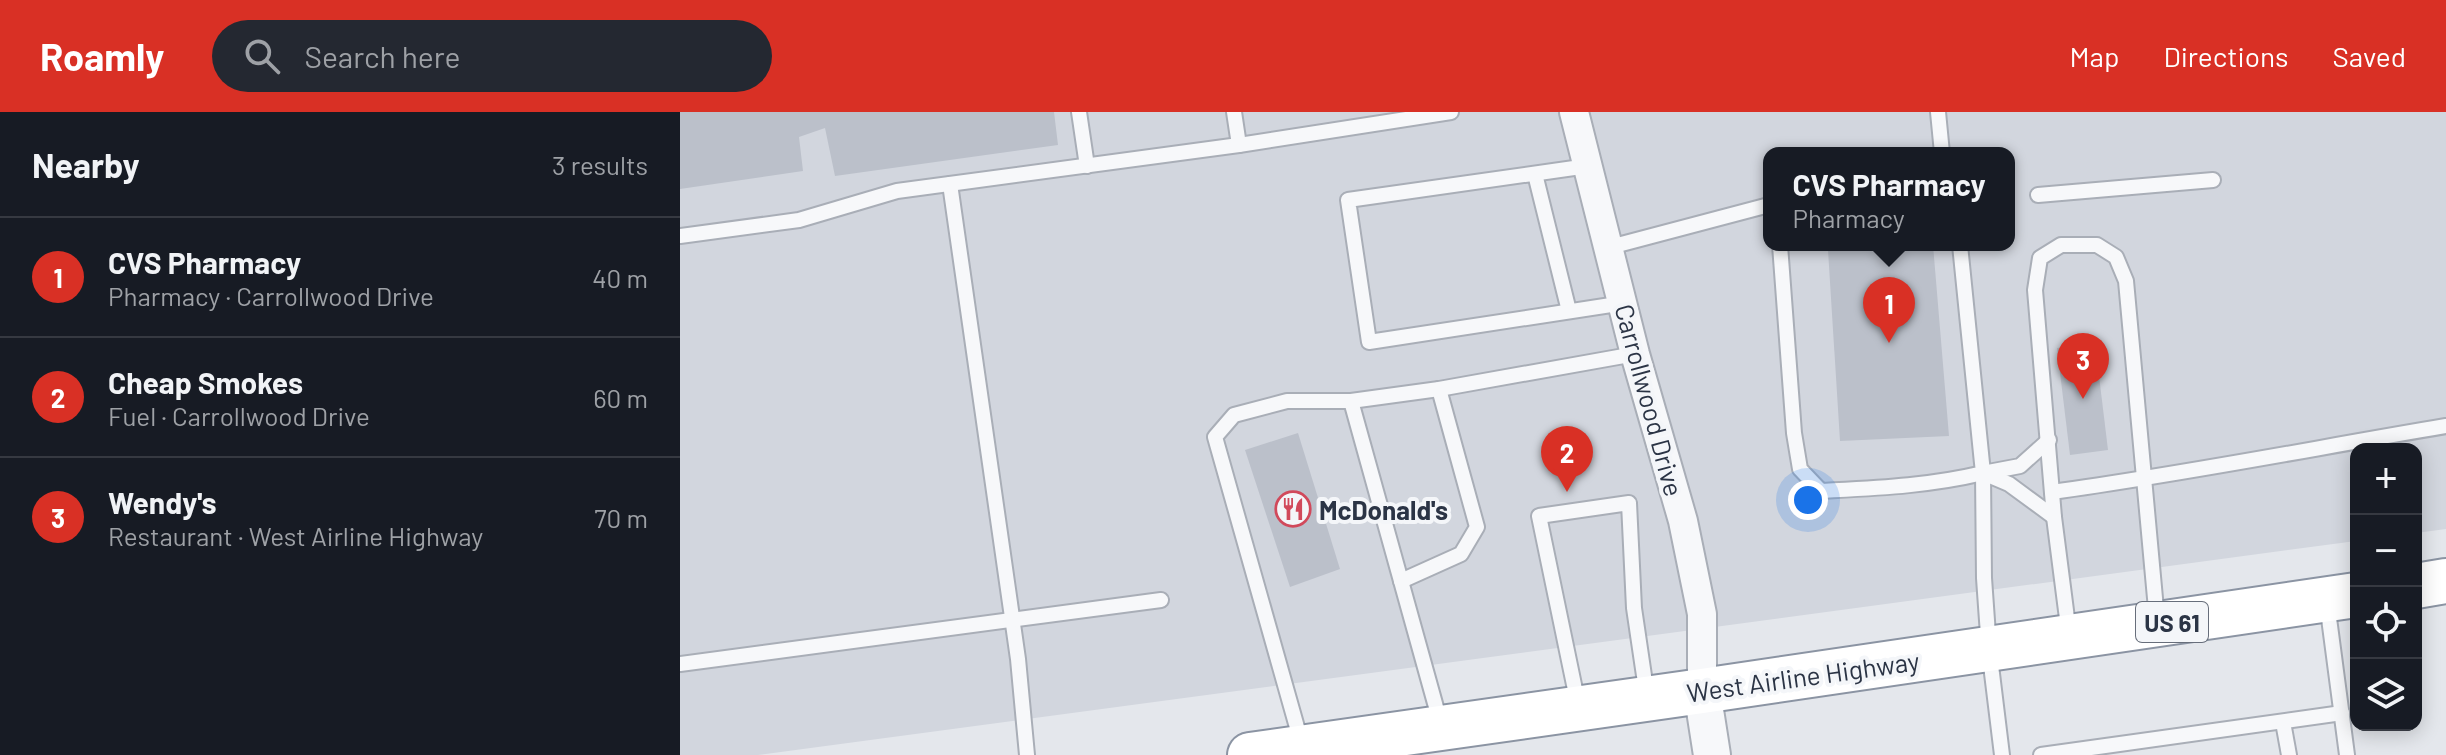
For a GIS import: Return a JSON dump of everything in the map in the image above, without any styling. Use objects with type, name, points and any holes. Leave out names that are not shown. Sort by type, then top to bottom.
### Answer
[{"type":"highway","points":[[2422,585],[2446,581]]},
{"type":"highway","name":"West Airline Highway","points":[[1250,755],[2341,597]]},
{"type":"street","name":"Carrollwood Drive","points":[[1574,112],[1635,354],[1683,521],[1702,614],[1702,691]]},
{"type":"street","points":[[1702,691],[1712,755]]},
{"type":"lane","points":[[1079,112],[1087,166]]},
{"type":"lane","points":[[1234,112],[1239,145]]},
{"type":"lane","points":[[680,236],[799,220],[897,191],[1239,145],[1451,112]]},
{"type":"lane","points":[[1938,112],[1941,147]]},
{"type":"lane","points":[[1588,166],[1348,200],[1369,342],[1624,303]]},
{"type":"lane","points":[[1535,174],[1569,311]]},
{"type":"lane","points":[[2038,195],[2213,180]]},
{"type":"lane","points":[[950,184],[1018,659],[1027,755]]},
{"type":"lane","points":[[1610,247],[1763,207]]},
{"type":"lane","points":[[2069,637],[2054,517],[2035,290],[2040,258],[2061,245],[2097,245],[2116,257],[2126,281],[2157,624]]},
{"type":"lane","points":[[1780,251],[1794,433],[1800,469],[1821,491],[1902,487],[2020,466],[2049,440]]},
{"type":"lane","points":[[1961,251],[1983,473],[1984,578],[1989,649],[2002,755]]},
{"type":"lane","points":[[1303,747],[1215,437],[1234,415],[1287,401],[1351,401],[1439,389],[1635,354]]},
{"type":"lane","points":[[1401,581],[1461,554],[1477,527],[1439,389]]},
{"type":"lane","points":[[1351,401],[1442,728]]},
{"type":"lane","points":[[2052,492],[2144,480],[2262,456],[2446,426]]},
{"type":"lane","points":[[1983,473],[2009,484],[2054,517]]},
{"type":"lane","points":[[1579,708],[1539,516],[1629,503],[1634,608],[1647,699]]},
{"type":"lane","points":[[2341,597],[2342,713],[2347,755]]},
{"type":"lane","points":[[680,664],[1161,600]]},
{"type":"lane","points":[[2041,755],[2342,713]]},
{"type":"lane","points":[[2283,722],[2289,755]]},
{"type":"shaded area","points":[[680,112],[2446,112],[2446,529],[2422,532],[2422,443],[2350,443],[2350,542],[758,755],[680,755]]},
{"type":"building","points":[[680,112],[1054,112],[1058,145],[835,176],[825,128],[799,137],[803,171],[680,189]]},
{"type":"building","points":[[1828,251],[1934,251],[1949,436],[1840,441]]},
{"type":"building","points":[[2095,343],[2108,450],[2070,455],[2057,348]]},
{"type":"building","points":[[1298,433],[1340,569],[1290,587],[1245,450]]},
{"type":"place","name":"CVS Pharmacy","points":[[1889,343]]},
{"type":"place","name":"Wendy's","points":[[2083,399]]},
{"type":"place","name":"Cheap Smokes","points":[[1567,492]]},
{"type":"place","name":"McDonald's","points":[[1293,509]]}]
